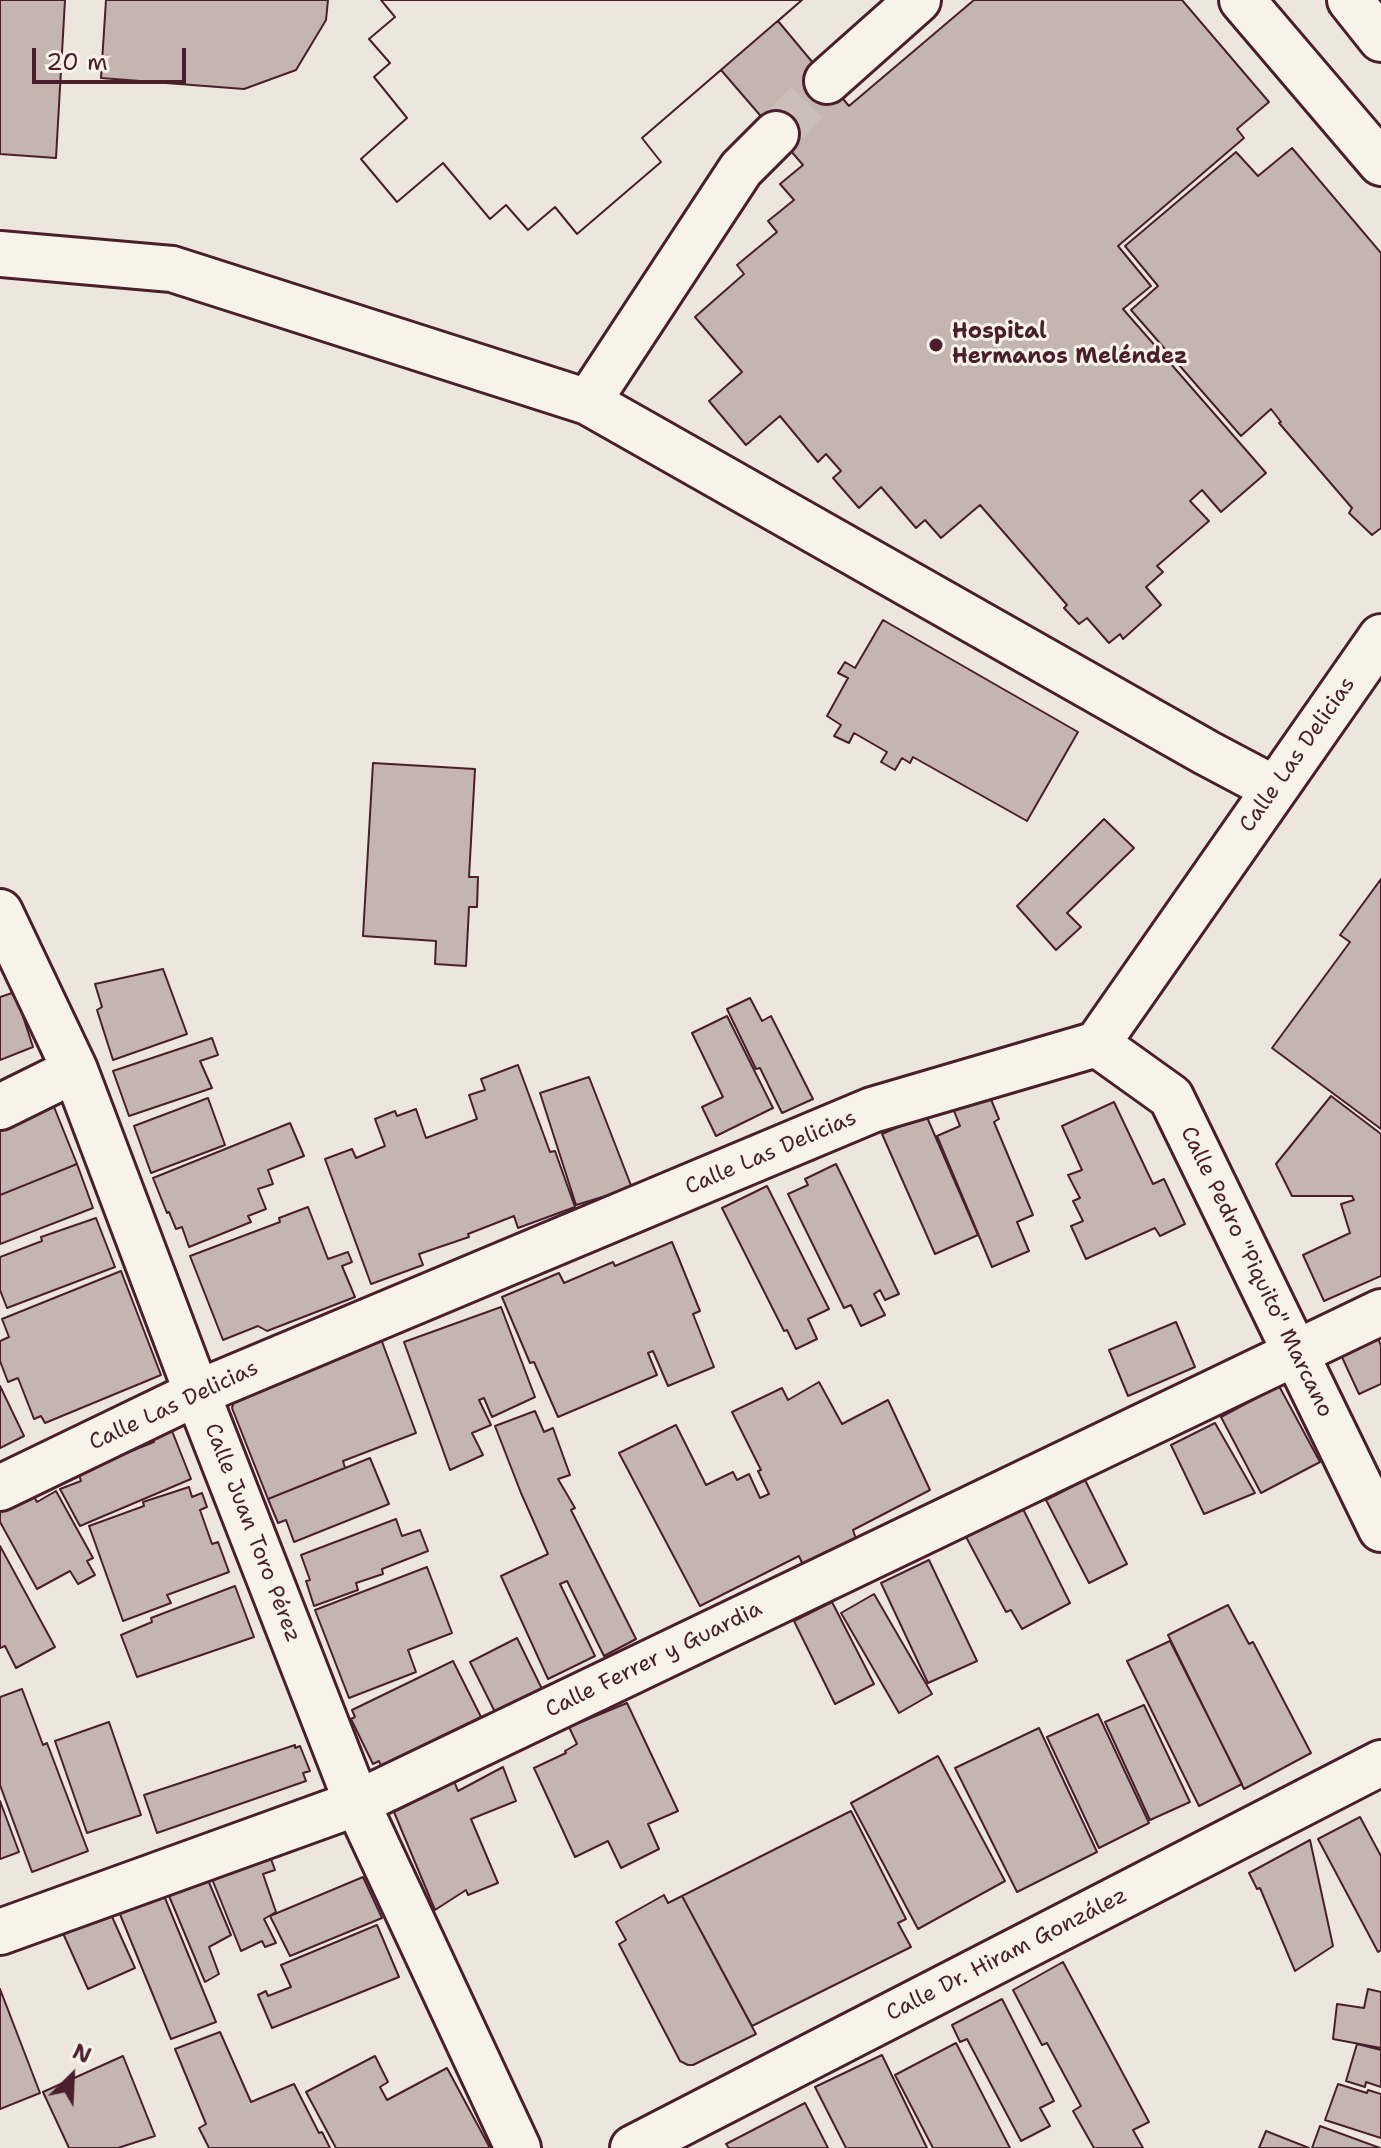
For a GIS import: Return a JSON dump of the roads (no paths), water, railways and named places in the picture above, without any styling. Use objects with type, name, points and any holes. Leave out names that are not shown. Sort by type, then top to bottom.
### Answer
[{"type":"street","points":[[827,81],[918,0]]},
{"type":"street","points":[[1242,0],[1381,163]]},
{"type":"street","points":[[1350,0],[1381,39]]},
{"type":"street","points":[[588,402],[741,169],[776,134]]},
{"type":"street","points":[[0,254],[172,269],[588,402],[1275,789]]},
{"type":"street","name":"Calle Las Delicias","points":[[0,1488],[197,1393],[872,1110],[1097,1044],[1381,637]]},
{"type":"street","name":"Calle Juan Toro Pérez","points":[[0,912],[75,1070],[357,1803],[518,2148]]},
{"type":"street","name":"Calle Pedro \"Piquito\" Marcano","points":[[1097,1044],[1171,1097],[1381,1529]]},
{"type":"street","points":[[0,1107],[75,1070]]},
{"type":"street","name":"Calle Ferrer y Guardia","points":[[0,1932],[357,1803],[1381,1312]]},
{"type":"street","name":"Calle Dr. Hiram González","points":[[633,2148],[1381,1763]]},
{"type":"tunnel","points":[[776,134],[827,81]]},
{"type":"place","name":"Hospital Hermanos Meléndez","points":[[936,345]]}]
